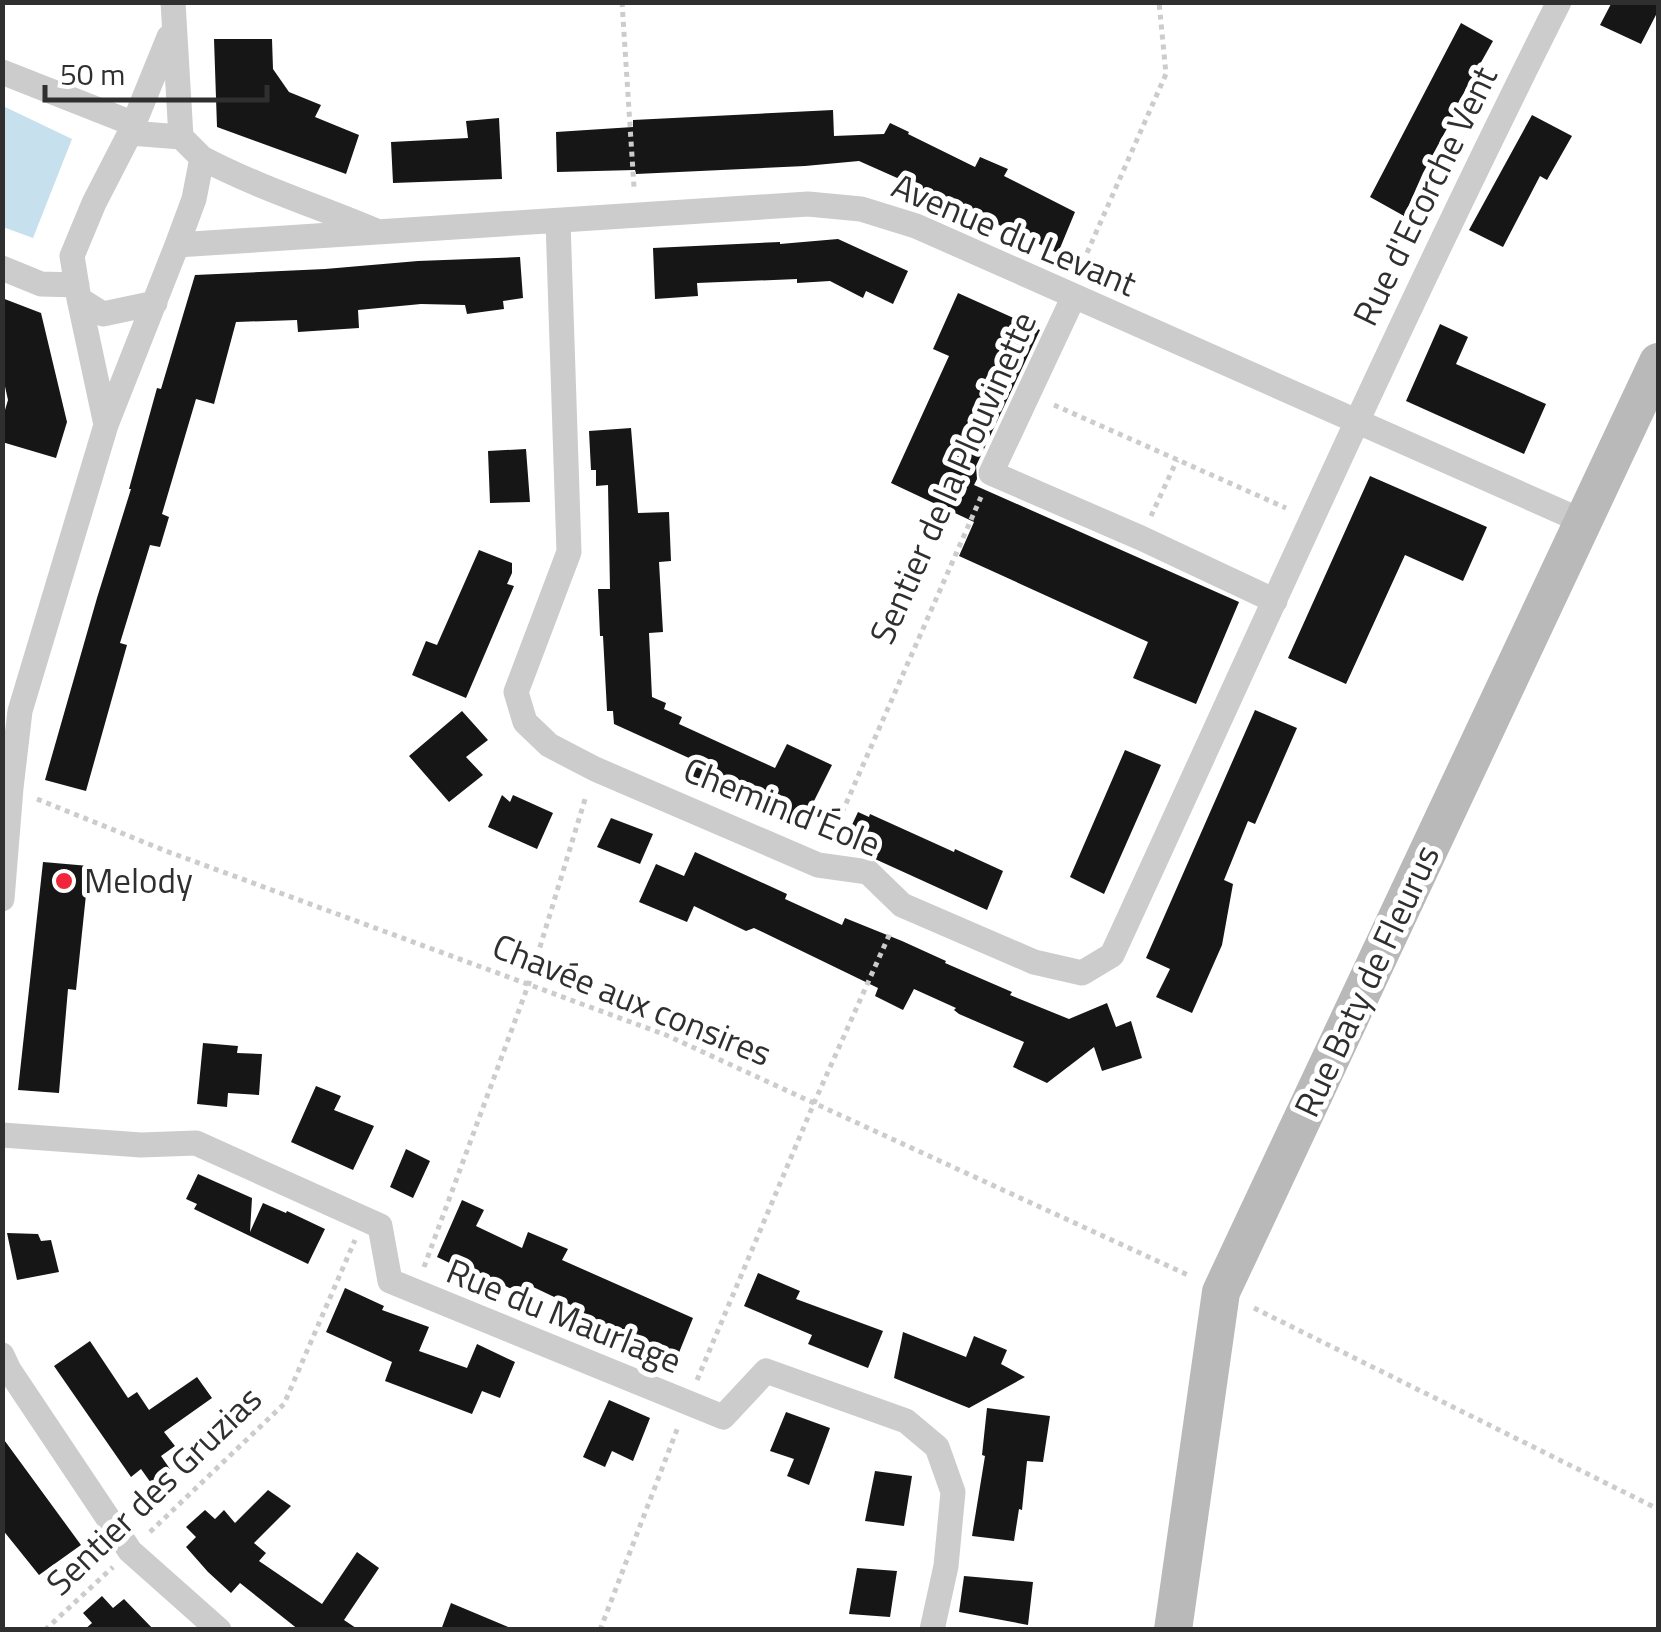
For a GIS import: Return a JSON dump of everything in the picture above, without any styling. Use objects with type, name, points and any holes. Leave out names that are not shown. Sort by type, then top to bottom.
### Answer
[{"type":"street","name":"Rue d'Ecorche Vent","points":[[1356,420],[1559,2]]},
{"type":"street","points":[[106,424],[72,256],[132,129],[173,15]]},
{"type":"street","points":[[2,72],[132,129],[180,137],[173,15]]},
{"type":"street","name":"Avenue du Levant","points":[[180,137],[202,158],[240,178],[379,232]]},
{"type":"street","points":[[2,899],[7,786],[20,710],[106,424],[194,199],[202,158]]},
{"type":"street","name":"Avenue du Levant","points":[[177,245],[808,204],[861,208],[916,226],[1582,521]]},
{"type":"street","name":"Chemin d'Éole","points":[[558,220],[569,552],[516,692],[525,722],[549,744],[594,769],[818,865],[868,872],[902,905],[1034,962],[1082,973],[1112,955],[1356,420]]},
{"type":"street","points":[[2,268],[41,284],[78,292],[103,314],[155,303]]},
{"type":"street","name":"Sentier de la Plouvinette","points":[[991,473],[1074,296]]},
{"type":"street","name":"Rue Baty de Fleurus","points":[[1173,1630],[1221,1292],[1658,362]]},
{"type":"street","points":[[991,473],[1275,600]]},
{"type":"street","points":[[2,1135],[141,1144],[196,1143],[364,1218]]},
{"type":"street","name":"Rue du Maurlage","points":[[364,1218],[380,1226],[390,1281],[723,1418],[766,1371],[906,1421],[937,1447],[953,1492],[946,1566],[932,1630]]},
{"type":"street","points":[[2,1355],[130,1551],[219,1630]]},
{"type":"path","points":[[622,2],[635,215]]},
{"type":"path","name":"Sentier de la Plouvinette","points":[[1074,296],[1079,268],[1166,74],[1159,2]]},
{"type":"path","points":[[1029,394],[1311,520]]},
{"type":"path","points":[[1141,538],[1177,460]]},
{"type":"path","name":"Sentier de la Plouvinette","points":[[818,865],[991,473]]},
{"type":"path","points":[[414,1292],[530,983],[594,769]]},
{"type":"path","name":"Chavée aux consires","points":[[7,786],[166,851],[666,1035],[1183,1272],[1658,1509]]},
{"type":"path","points":[[600,1630],[687,1404],[902,905]]},
{"type":"path","name":"Sentier des Gruzias","points":[[45,1630],[284,1404],[364,1218]]},
{"type":"water","points":[[3,106],[72,139],[33,238],[3,227]]},
{"type":"building","points":[[1612,2],[1658,2],[1658,11],[1641,44],[1600,25]]},
{"type":"building","points":[[1461,23],[1493,41],[1457,105],[1404,216],[1370,197]]},
{"type":"building","points":[[214,39],[272,39],[273,69],[289,92],[321,105],[315,117],[359,135],[346,174],[217,127]]},
{"type":"building","points":[[833,110],[834,136],[884,134],[890,123],[975,167],[980,157],[1008,169],[1004,176],[1075,212],[1058,253],[859,161],[636,174],[635,170],[557,172],[556,132],[633,127],[633,120]]},
{"type":"building","points":[[1532,115],[1572,136],[1547,180],[1540,176],[1503,247],[1469,230]]},
{"type":"building","points":[[499,118],[502,179],[393,183],[391,142],[468,138],[466,121]]},
{"type":"building","points":[[838,239],[908,271],[893,304],[866,291],[863,298],[830,281],[797,283],[797,279],[697,283],[698,296],[655,299],[653,248]]},
{"type":"building","points":[[520,257],[523,298],[503,301],[504,309],[467,314],[465,305],[421,304],[358,310],[359,328],[298,332],[297,320],[236,322],[214,404],[196,399],[162,514],[169,517],[160,547],[150,545],[120,643],[127,645],[86,791],[45,780],[157,388],[161,389],[195,275]]},
{"type":"building","points":[[958,293],[1040,330],[976,466],[974,485],[1239,602],[1196,704],[1133,678],[1148,642],[959,556],[974,522],[891,483],[949,356],[933,349]]},
{"type":"building","points":[[2,298],[41,313],[67,422],[56,458],[2,442],[2,420],[8,400],[2,373]]},
{"type":"building","points":[[1440,324],[1468,337],[1456,364],[1546,404],[1524,454],[1406,401]]},
{"type":"building","points":[[631,428],[638,513],[669,512],[671,561],[659,562],[663,632],[649,633],[652,697],[666,703],[664,709],[682,717],[679,724],[775,768],[787,744],[832,765],[800,829],[682,775],[689,758],[614,724],[613,711],[607,711],[598,589],[610,589],[608,485],[596,486],[589,431]]},
{"type":"building","points":[[526,449],[530,502],[490,503],[488,451]]},
{"type":"building","points":[[1370,476],[1487,527],[1463,581],[1405,555],[1346,684],[1288,658]]},
{"type":"building","points":[[479,550],[512,563],[507,584],[514,586],[466,698],[412,675],[426,641],[437,645]]},
{"type":"building","points":[[1255,710],[1297,728],[1255,824],[1248,821],[1224,880],[1233,884],[1222,945],[1192,1013],[1156,997],[1170,969],[1146,958]]},
{"type":"building","points":[[462,711],[488,740],[466,757],[483,775],[449,802],[409,756]]},
{"type":"building","points":[[1125,750],[1161,765],[1104,894],[1070,877]]},
{"type":"building","points":[[502,795],[510,802],[513,795],[553,813],[537,849],[488,827]]},
{"type":"building","points":[[858,812],[1003,871],[987,910],[853,849],[844,842]]},
{"type":"building","points":[[611,818],[653,834],[640,864],[597,847]]},
{"type":"building","points":[[695,852],[787,894],[785,899],[842,925],[845,918],[902,941],[1012,992],[1010,995],[1069,1019],[1107,1003],[1116,1027],[1131,1021],[1142,1058],[1102,1071],[1094,1047],[1047,1083],[1013,1067],[1024,1042],[914,989],[903,1010],[875,996],[878,988],[754,928],[746,931],[694,906],[687,922],[639,902],[656,864],[684,876]]},
{"type":"building","points":[[43,862],[89,866],[76,990],[68,989],[59,1093],[18,1090]]},
{"type":"building","points":[[203,1043],[238,1046],[237,1053],[262,1054],[259,1095],[228,1093],[227,1107],[197,1104]]},
{"type":"building","points":[[316,1086],[341,1096],[334,1110],[374,1126],[353,1170],[291,1142]]},
{"type":"building","points":[[406,1149],[430,1161],[413,1198],[390,1187]]},
{"type":"building","points":[[198,1174],[252,1198],[250,1232],[263,1203],[325,1229],[308,1264],[194,1209],[197,1204],[186,1199]]},
{"type":"building","points":[[462,1200],[484,1210],[476,1226],[522,1248],[528,1232],[568,1249],[562,1260],[693,1318],[676,1360],[568,1312],[571,1305],[529,1285],[524,1295],[437,1257]]},
{"type":"building","points":[[7,1233],[38,1234],[41,1241],[51,1240],[59,1272],[17,1280]]},
{"type":"building","points":[[758,1273],[800,1291],[796,1299],[883,1331],[868,1368],[808,1344],[812,1335],[744,1306]]},
{"type":"building","points":[[345,1288],[384,1306],[382,1310],[429,1327],[419,1351],[467,1368],[477,1344],[515,1362],[500,1398],[482,1391],[472,1414],[385,1381],[392,1362],[326,1332]]},
{"type":"building","points":[[903,1332],[966,1357],[974,1336],[1007,1350],[1001,1364],[1025,1377],[969,1408],[894,1378]]},
{"type":"building","points":[[90,1341],[128,1398],[137,1392],[149,1410],[197,1377],[212,1398],[164,1432],[175,1446],[161,1456],[170,1469],[151,1483],[141,1469],[131,1477],[54,1366]]},
{"type":"building","points":[[609,1400],[650,1418],[633,1461],[612,1451],[605,1467],[583,1457]]},
{"type":"building","points":[[987,1408],[1050,1416],[1043,1462],[1027,1461],[1014,1541],[972,1536],[985,1456],[982,1455]]},
{"type":"building","points":[[786,1412],[830,1428],[809,1485],[787,1476],[794,1459],[770,1451]]},
{"type":"building","points":[[2,1437],[81,1545],[39,1575],[2,1529]]},
{"type":"building","points":[[875,1471],[912,1476],[904,1526],[865,1521]]},
{"type":"building","points":[[268,1490],[291,1506],[254,1543],[266,1553],[259,1561],[322,1604],[357,1552],[379,1568],[344,1620],[359,1630],[299,1630],[240,1583],[231,1593],[186,1547],[196,1537],[186,1527],[205,1510],[215,1519],[224,1510],[235,1523]]},
{"type":"building","points":[[857,1568],[897,1571],[890,1617],[849,1614]]},
{"type":"building","points":[[964,1576],[1033,1582],[1028,1625],[959,1612]]},
{"type":"building","points":[[102,1596],[113,1608],[124,1599],[154,1630],[84,1630],[92,1623],[83,1613]]},
{"type":"building","points":[[451,1603],[513,1629],[513,1630],[441,1630]]},
{"type":"place","name":"Melody","points":[[64,881]]}]
